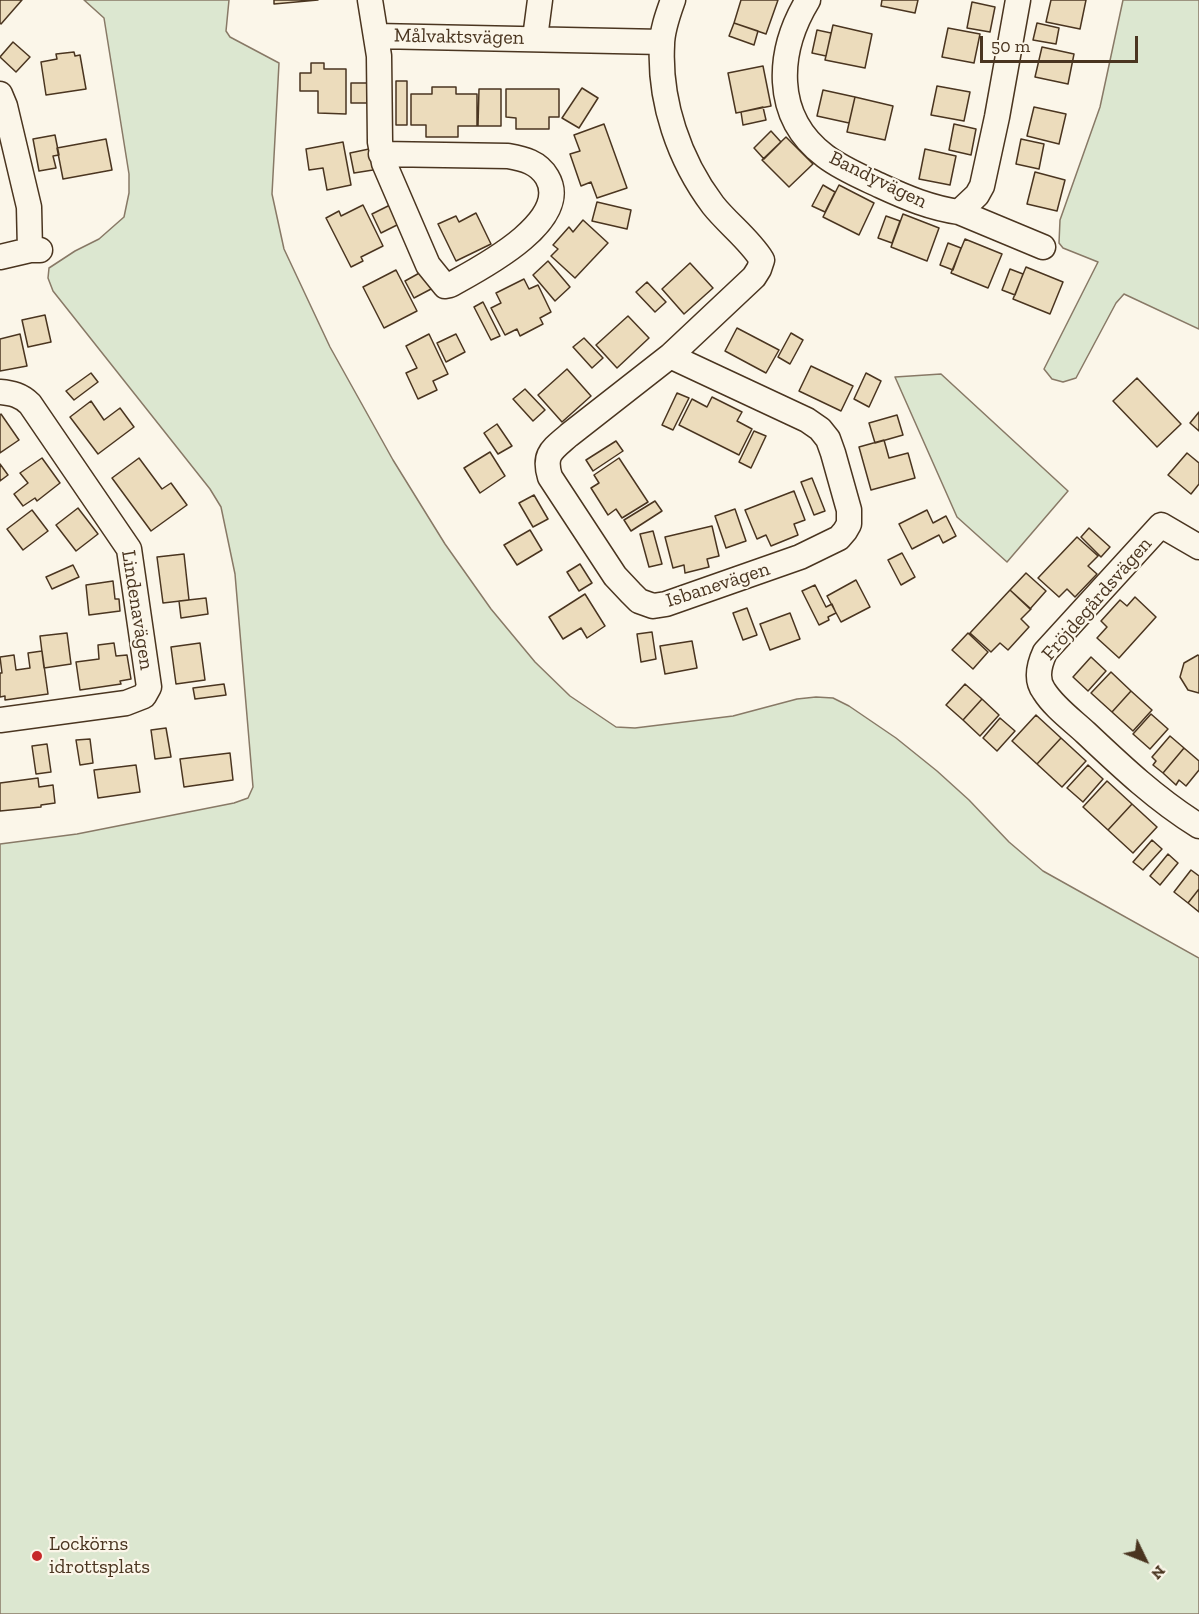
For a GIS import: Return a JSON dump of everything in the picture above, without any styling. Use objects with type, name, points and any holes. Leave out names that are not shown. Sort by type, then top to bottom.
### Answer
[{"type":"street","points":[[370,0],[376,36]]},
{"type":"street","points":[[535,38],[540,0]]},
{"type":"street","points":[[662,42],[673,0]]},
{"type":"street","name":"Bandyvägen","points":[[808,0],[794,26],[784,70],[785,87],[798,124],[824,155],[842,167],[925,205],[959,212],[1043,248]]},
{"type":"street","points":[[959,212],[977,195],[982,186],[1018,0]]},
{"type":"street","name":"Målvaktsvägen","points":[[381,154],[508,156],[525,159],[544,172],[553,192],[551,201],[538,222],[499,257],[445,286],[428,265],[403,211],[381,154],[379,56],[376,36],[662,42]]},
{"type":"street","name":"Isbanevägen","points":[[662,42],[662,67],[667,106],[677,139],[691,171],[712,204],[736,232],[755,248],[762,260],[754,277],[670,356],[569,435],[553,449],[547,458],[550,477],[615,576],[639,601],[653,606],[666,604],[800,557],[839,538],[849,524],[849,510],[833,453],[828,439],[820,429],[807,420],[670,356]]},
{"type":"street","points":[[0,94],[5,106],[28,207],[35,250],[0,257]]},
{"type":"street","name":"Lindenavägen","points":[[0,392],[12,393],[24,398],[30,404],[129,549],[148,687],[144,696],[126,703],[0,720]]},
{"type":"street","name":"Fröjdegårdsvägen","points":[[1199,547],[1161,525],[1045,652],[1039,666],[1039,680],[1043,691],[1059,709],[1148,790],[1199,826]]},
{"type":"green space","points":[[84,0],[229,0],[226,31],[230,37],[279,63],[272,194],[284,249],[330,347],[393,460],[445,544],[491,609],[535,662],[570,696],[616,727],[635,728],[733,716],[797,699],[833,698],[849,706],[896,738],[937,771],[969,800],[1009,842],[1043,871],[1199,958],[1199,1614],[0,1614],[0,844],[77,834],[234,803],[248,798],[253,787],[235,574],[221,507],[210,489],[53,291],[48,278],[49,268],[99,239],[124,217],[129,193],[129,174],[104,18]]},
{"type":"green space","points":[[1123,0],[1199,0],[1199,329],[1124,294],[1116,303],[1076,378],[1063,382],[1052,379],[1044,369],[1098,262],[1063,248],[1059,243],[1060,220],[1100,107]]},
{"type":"green space","points":[[941,374],[1068,491],[1007,562],[957,517],[895,377]]},
{"type":"building","points":[[0,0],[22,0],[1,24],[0,23]]},
{"type":"building","points":[[274,0],[318,0],[274,4]]},
{"type":"building","points":[[741,0],[778,0],[766,34],[734,23]]},
{"type":"building","points":[[882,0],[918,0],[915,13],[881,6]]},
{"type":"building","points":[[1051,0],[1086,0],[1080,29],[1046,22]]},
{"type":"building","points":[[972,2],[995,7],[990,32],[967,28]]},
{"type":"building","points":[[734,23],[758,31],[754,45],[729,36]]},
{"type":"building","points":[[1037,23],[1059,28],[1056,44],[1033,40]]},
{"type":"building","points":[[833,25],[872,34],[865,68],[825,60]]},
{"type":"building","points":[[948,28],[980,34],[974,63],[942,57]]},
{"type":"building","points":[[817,30],[831,33],[826,56],[812,53]]},
{"type":"building","points":[[13,42],[30,57],[16,72],[0,57]]},
{"type":"building","points":[[1042,47],[1074,54],[1068,84],[1035,77]]},
{"type":"building","points":[[74,52],[75,56],[80,55],[86,89],[46,95],[41,62],[57,59],[56,54]]},
{"type":"building","points":[[311,63],[324,63],[324,69],[346,69],[346,114],[318,113],[318,91],[300,91],[300,73],[311,73]]},
{"type":"building","points":[[763,66],[771,106],[736,113],[728,73]]},
{"type":"building","points":[[396,81],[407,81],[407,125],[396,125]]},
{"type":"building","points":[[351,83],[371,83],[370,103],[351,103]]},
{"type":"building","points":[[937,86],[970,92],[964,121],[931,115]]},
{"type":"building","points":[[432,87],[456,87],[456,94],[477,94],[477,126],[458,126],[458,137],[426,137],[426,125],[411,125],[411,94],[432,94]]},
{"type":"building","points":[[582,88],[598,98],[579,128],[562,118]]},
{"type":"building","points":[[479,89],[501,89],[501,126],[478,126]]},
{"type":"building","points":[[506,89],[559,89],[559,117],[549,117],[549,129],[516,129],[516,118],[506,117]]},
{"type":"building","points":[[823,90],[855,97],[849,123],[817,116]]},
{"type":"building","points":[[855,97],[893,106],[885,140],[847,132]]},
{"type":"building","points":[[763,107],[766,120],[743,125],[741,112]]},
{"type":"building","points":[[1034,107],[1066,114],[1059,144],[1027,136]]},
{"type":"building","points":[[604,124],[627,188],[597,198],[591,182],[581,186],[570,154],[580,151],[574,135]]},
{"type":"building","points":[[954,124],[976,129],[971,155],[949,150]]},
{"type":"building","points":[[771,131],[781,142],[764,159],[754,148]]},
{"type":"building","points":[[55,135],[59,155],[53,156],[56,168],[39,171],[33,139]]},
{"type":"building","points":[[786,137],[813,164],[789,187],[762,160]]},
{"type":"building","points":[[106,139],[112,170],[63,179],[57,148]]},
{"type":"building","points":[[1021,139],[1044,144],[1039,169],[1016,164]]},
{"type":"building","points":[[343,142],[351,185],[327,190],[323,168],[309,170],[306,149]]},
{"type":"building","points":[[369,149],[373,170],[354,173],[350,153]]},
{"type":"building","points":[[925,149],[956,156],[950,185],[919,179]]},
{"type":"building","points":[[1035,172],[1065,180],[1057,211],[1027,204]]},
{"type":"building","points":[[823,185],[835,192],[825,212],[812,206]]},
{"type":"building","points":[[839,185],[874,203],[859,235],[823,217]]},
{"type":"building","points":[[597,202],[631,210],[627,229],[592,221]]},
{"type":"building","points":[[363,205],[383,246],[361,257],[363,261],[351,267],[326,218],[339,211],[341,216]]},
{"type":"building","points":[[390,205],[399,224],[381,233],[372,214]]},
{"type":"building","points":[[476,213],[491,244],[456,261],[438,224],[456,216],[459,222]]},
{"type":"building","points":[[903,214],[939,228],[927,261],[891,247]]},
{"type":"building","points":[[886,216],[900,221],[892,243],[878,238]]},
{"type":"building","points":[[583,220],[608,243],[575,278],[551,256],[558,249],[553,245],[569,227],[573,232]]},
{"type":"building","points":[[965,239],[1002,254],[988,288],[951,273]]},
{"type":"building","points":[[948,243],[961,248],[953,270],[940,265]]},
{"type":"building","points":[[548,261],[570,287],[555,301],[533,275]]},
{"type":"building","points":[[690,263],[713,288],[684,314],[662,289]]},
{"type":"building","points":[[1026,267],[1063,282],[1050,314],[1013,299]]},
{"type":"building","points":[[1010,269],[1023,274],[1015,295],[1002,290]]},
{"type":"building","points":[[396,270],[417,311],[384,328],[363,287]]},
{"type":"building","points":[[423,271],[433,288],[414,298],[405,281]]},
{"type":"building","points":[[524,279],[529,289],[538,285],[551,312],[540,318],[543,324],[520,336],[517,329],[505,335],[491,308],[501,303],[496,293]]},
{"type":"building","points":[[647,282],[666,302],[655,312],[636,292]]},
{"type":"building","points":[[483,302],[500,336],[491,340],[474,307]]},
{"type":"building","points":[[45,315],[51,342],[28,347],[22,320]]},
{"type":"building","points":[[628,316],[649,338],[617,368],[596,345]]},
{"type":"building","points":[[737,328],[779,350],[766,373],[725,351]]},
{"type":"building","points":[[791,333],[803,340],[790,364],[778,357]]},
{"type":"building","points":[[20,334],[27,366],[0,371],[0,339]]},
{"type":"building","points":[[429,334],[448,374],[433,381],[437,390],[418,399],[406,373],[417,368],[406,346]]},
{"type":"building","points":[[456,334],[465,352],[446,362],[437,343]]},
{"type":"building","points":[[584,338],[603,358],[592,368],[573,347]]},
{"type":"building","points":[[811,366],[853,386],[841,411],[799,391]]},
{"type":"building","points":[[567,369],[591,396],[562,422],[538,395]]},
{"type":"building","points":[[91,373],[98,382],[74,400],[66,391]]},
{"type":"building","points":[[866,373],[881,381],[869,407],[854,399]]},
{"type":"building","points":[[1137,378],[1181,424],[1157,447],[1113,401]]},
{"type":"building","points":[[525,389],[545,410],[533,421],[513,399]]},
{"type":"building","points":[[677,393],[689,398],[673,430],[662,425]]},
{"type":"building","points":[[712,397],[742,412],[737,421],[752,429],[739,455],[679,425],[692,399],[707,407]]},
{"type":"building","points":[[91,401],[104,420],[120,408],[134,427],[98,454],[70,417]]},
{"type":"building","points":[[1199,412],[1199,431],[1190,423]]},
{"type":"building","points":[[0,415],[19,440],[0,453]]},
{"type":"building","points":[[897,415],[903,435],[875,443],[869,423]]},
{"type":"building","points":[[497,424],[512,446],[498,454],[484,433]]},
{"type":"building","points":[[754,431],[766,436],[751,468],[739,462]]},
{"type":"building","points":[[884,440],[889,458],[908,453],[915,478],[871,490],[859,447]]},
{"type":"building","points":[[616,441],[623,451],[593,471],[586,460]]},
{"type":"building","points":[[490,452],[505,476],[480,493],[464,468]]},
{"type":"building","points":[[1187,453],[1199,463],[1199,484],[1191,494],[1168,475]]},
{"type":"building","points":[[42,458],[60,483],[37,501],[35,498],[23,506],[14,494],[28,483],[20,473]]},
{"type":"building","points":[[139,458],[162,489],[171,483],[187,505],[151,531],[112,478]]},
{"type":"building","points":[[619,458],[648,502],[622,518],[616,509],[608,515],[591,488],[599,483],[594,475]]},
{"type":"building","points":[[0,464],[8,475],[0,481]]},
{"type":"building","points":[[812,478],[825,511],[814,515],[801,482]]},
{"type":"building","points":[[794,491],[805,520],[794,524],[798,535],[771,546],[766,535],[757,539],[745,510]]},
{"type":"building","points":[[534,495],[548,519],[533,527],[519,503]]},
{"type":"building","points":[[655,501],[662,511],[631,531],[624,520]]},
{"type":"building","points":[[78,508],[98,534],[76,551],[56,525]]},
{"type":"building","points":[[735,509],[746,541],[726,548],[715,516]]},
{"type":"building","points":[[32,510],[48,531],[23,550],[7,529]]},
{"type":"building","points":[[927,510],[933,523],[946,516],[956,536],[943,543],[939,535],[912,549],[899,524]]},
{"type":"building","points":[[712,526],[719,556],[707,559],[709,567],[685,573],[684,565],[673,568],[665,537]]},
{"type":"building","points":[[1089,528],[1110,547],[1101,557],[1081,537]]},
{"type":"building","points":[[530,530],[542,550],[517,565],[504,545]]},
{"type":"building","points":[[653,531],[662,564],[649,567],[640,534]]},
{"type":"building","points":[[1077,537],[1098,556],[1088,566],[1097,574],[1075,597],[1067,589],[1059,597],[1038,578]]},
{"type":"building","points":[[902,553],[915,577],[901,585],[888,560]]},
{"type":"building","points":[[184,554],[189,600],[163,603],[157,557]]},
{"type":"building","points":[[580,564],[592,583],[579,591],[567,572]]},
{"type":"building","points":[[73,565],[79,577],[52,589],[46,577]]},
{"type":"building","points":[[1026,573],[1046,591],[1030,609],[1010,590]]},
{"type":"building","points":[[856,580],[870,607],[841,622],[827,596]]},
{"type":"building","points":[[113,581],[115,599],[119,599],[120,611],[89,615],[86,585]]},
{"type":"building","points":[[815,585],[826,607],[832,604],[836,613],[819,625],[802,591]]},
{"type":"building","points":[[1010,590],[1031,609],[1021,619],[1029,627],[1008,650],[1000,643],[991,652],[970,633]]},
{"type":"building","points":[[585,594],[605,626],[587,638],[581,628],[563,639],[549,617]]},
{"type":"building","points":[[1135,597],[1156,617],[1119,658],[1097,638],[1107,627],[1101,621],[1120,600],[1127,606]]},
{"type":"building","points":[[206,598],[208,614],[181,618],[179,601]]},
{"type":"building","points":[[747,608],[757,635],[743,640],[733,613]]},
{"type":"building","points":[[790,613],[800,639],[770,650],[760,624]]},
{"type":"building","points":[[652,632],[656,659],[641,662],[637,634]]},
{"type":"building","points":[[67,633],[71,664],[44,668],[40,636]]},
{"type":"building","points":[[968,633],[988,652],[973,669],[952,650]]},
{"type":"building","points":[[692,641],[697,668],[665,674],[660,646]]},
{"type":"building","points":[[114,643],[116,656],[127,655],[131,679],[120,681],[121,684],[80,690],[76,662],[99,659],[98,645]]},
{"type":"building","points":[[200,643],[205,680],[176,684],[171,647]]},
{"type":"building","points":[[42,651],[48,694],[5,700],[5,696],[0,697],[0,673],[2,673],[0,657],[14,655],[16,670],[30,668],[28,653]]},
{"type":"building","points":[[1198,655],[1199,693],[1188,690],[1180,677],[1184,663]]},
{"type":"building","points":[[1091,657],[1106,671],[1088,691],[1073,677]]},
{"type":"building","points":[[1111,672],[1131,691],[1112,712],[1091,693]]},
{"type":"building","points":[[224,684],[226,695],[195,699],[193,688]]},
{"type":"building","points":[[965,684],[982,699],[963,720],[946,705]]},
{"type":"building","points":[[1131,691],[1152,710],[1133,731],[1112,712]]},
{"type":"building","points":[[982,699],[999,715],[980,736],[963,720]]},
{"type":"building","points":[[1151,714],[1168,729],[1150,749],[1133,734]]},
{"type":"building","points":[[1036,715],[1061,738],[1037,764],[1012,741]]},
{"type":"building","points":[[1000,718],[1015,731],[997,751],[983,738]]},
{"type":"building","points":[[166,728],[171,757],[155,759],[151,730]]},
{"type":"building","points":[[1170,736],[1184,748],[1163,773],[1153,765],[1156,761],[1152,757]]},
{"type":"building","points":[[1061,738],[1086,761],[1062,787],[1037,764]]},
{"type":"building","points":[[90,739],[93,763],[80,765],[76,740]]},
{"type":"building","points":[[47,744],[51,772],[36,774],[32,746]]},
{"type":"building","points":[[1184,748],[1199,761],[1199,770],[1186,786],[1179,780],[1176,785],[1163,773]]},
{"type":"building","points":[[230,753],[233,780],[184,787],[180,759]]},
{"type":"building","points":[[136,765],[140,792],[98,798],[94,770]]},
{"type":"building","points":[[1088,765],[1103,779],[1083,802],[1067,788]]},
{"type":"building","points":[[38,778],[39,787],[53,785],[55,803],[41,805],[41,807],[0,811],[0,783]]},
{"type":"building","points":[[1107,781],[1132,804],[1108,830],[1083,807]]},
{"type":"building","points":[[1132,804],[1157,827],[1133,853],[1108,830]]},
{"type":"building","points":[[1152,840],[1162,849],[1143,870],[1133,862]]},
{"type":"building","points":[[1168,854],[1178,863],[1160,885],[1150,876]]},
{"type":"building","points":[[1191,870],[1199,876],[1199,889],[1188,903],[1174,892]]},
{"type":"building","points":[[1199,889],[1199,912],[1188,903]]},
{"type":"place","name":"Lockörns idrottsplats","points":[[37,1556]]}]
